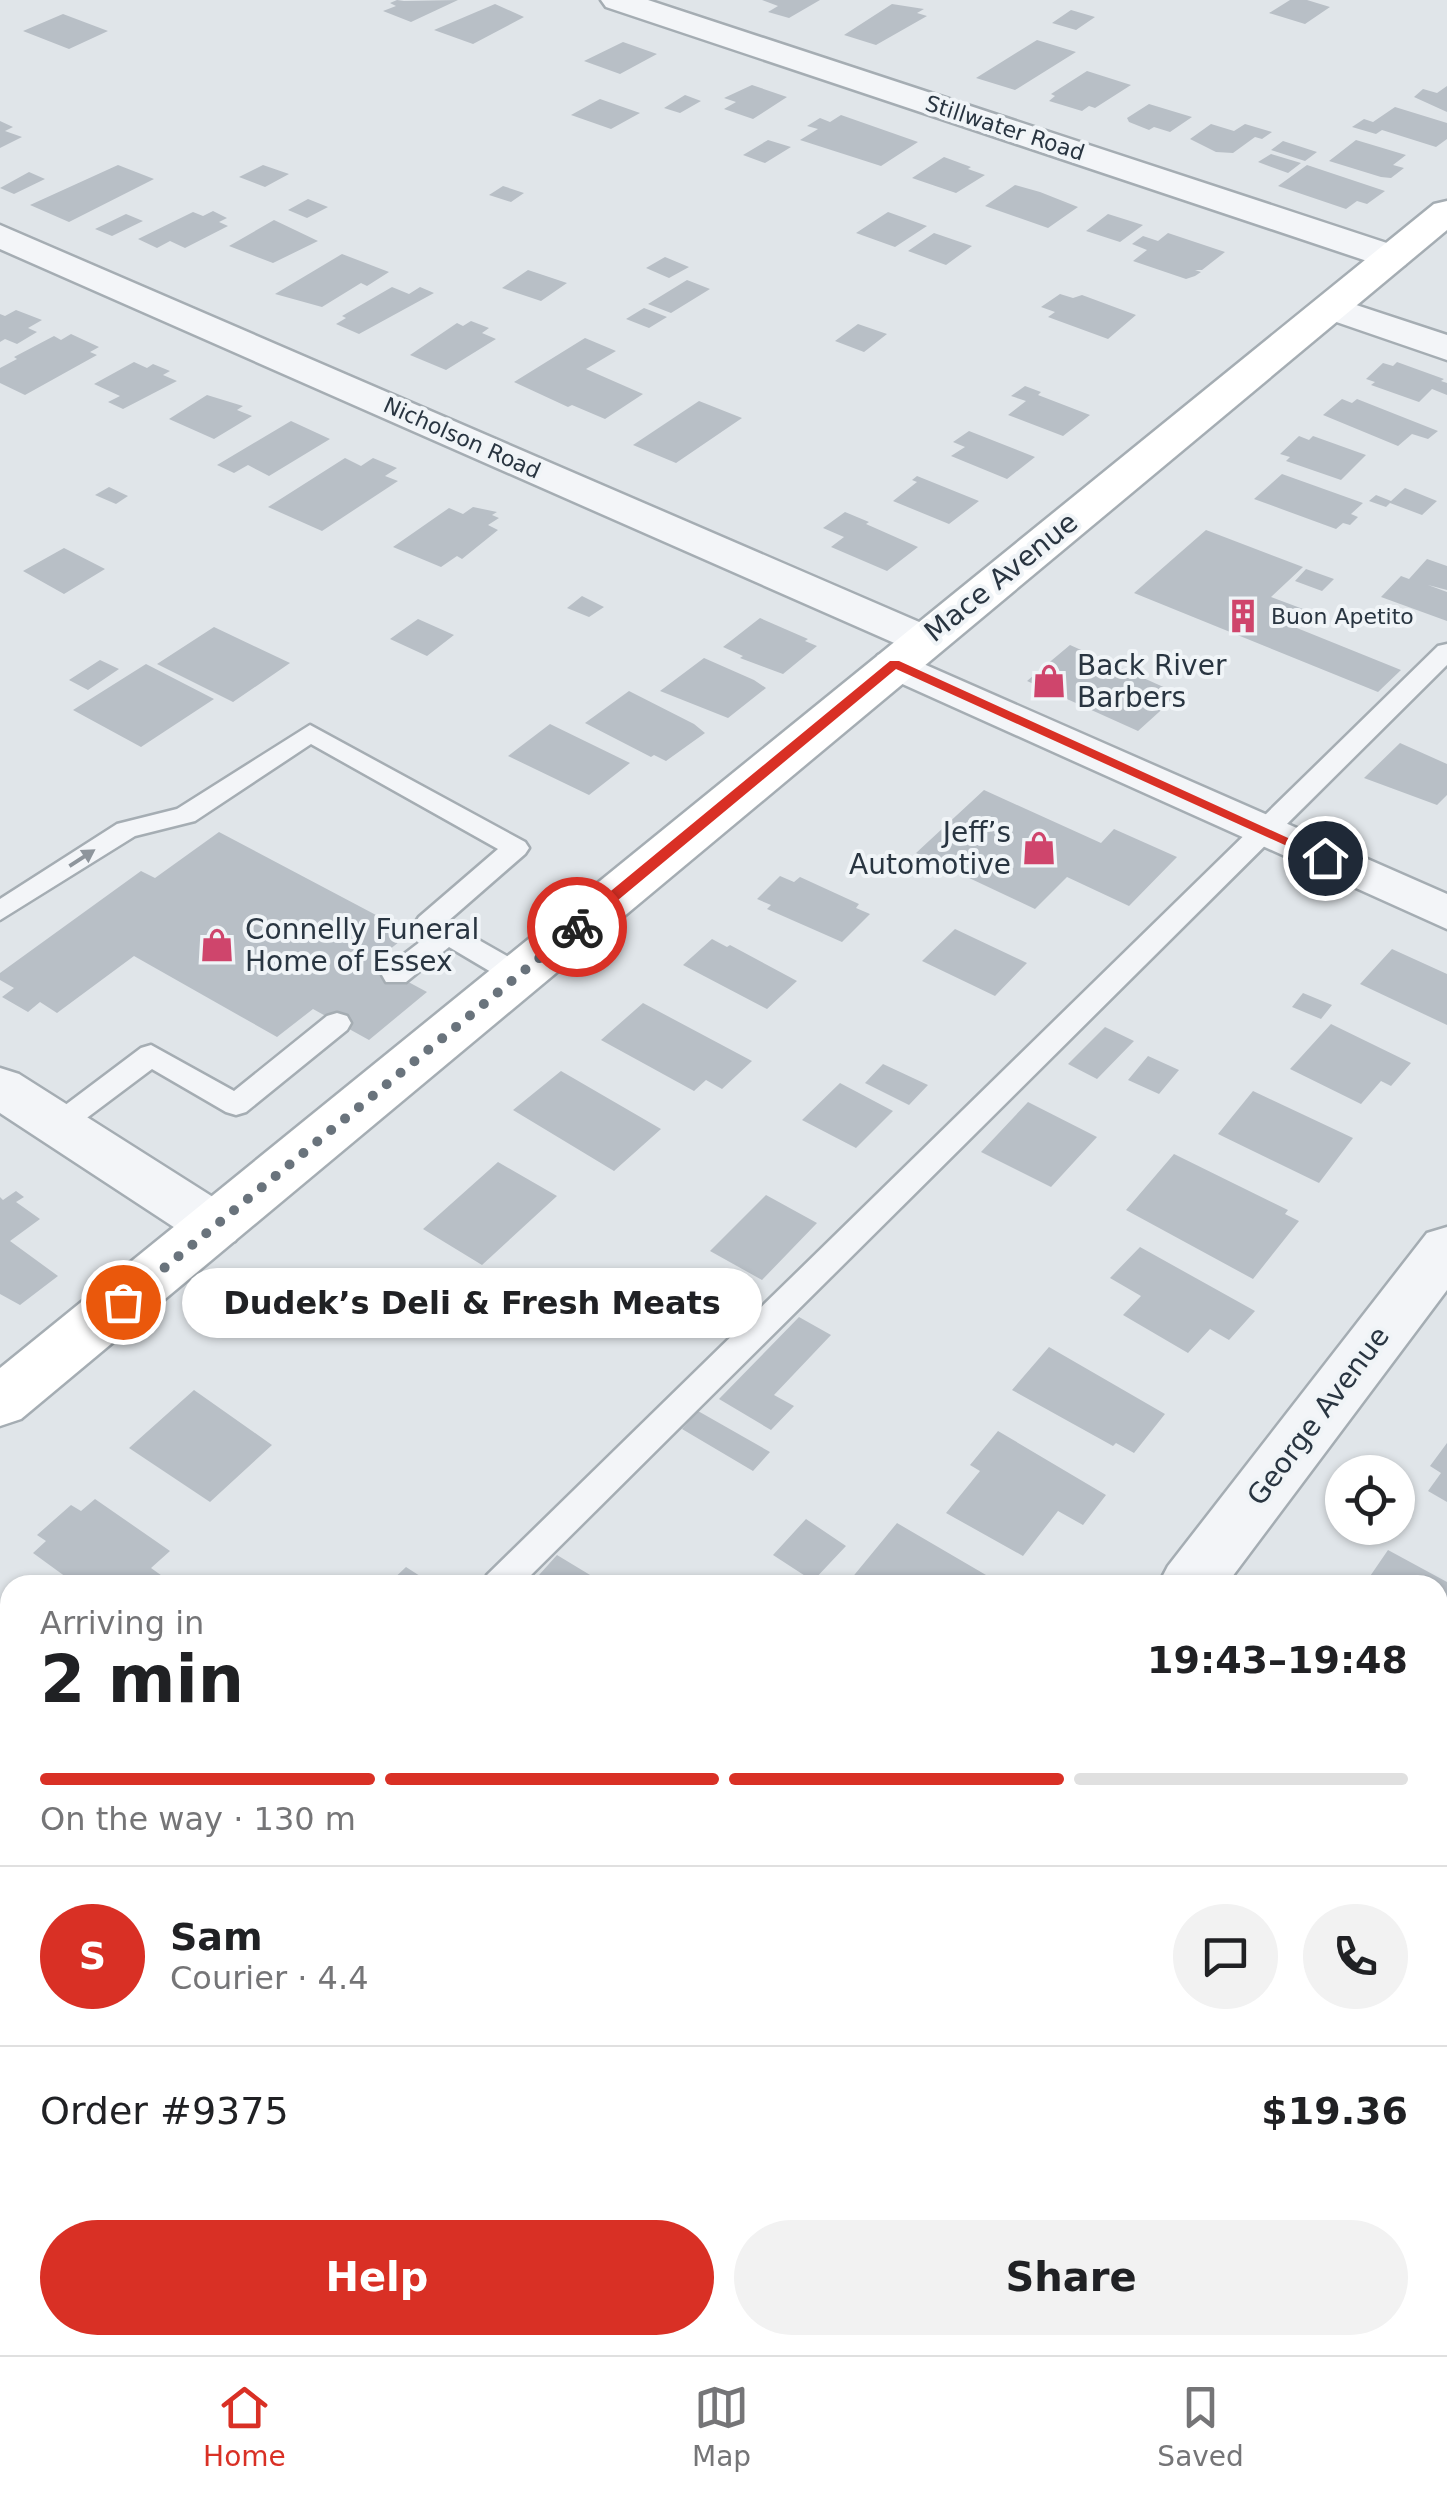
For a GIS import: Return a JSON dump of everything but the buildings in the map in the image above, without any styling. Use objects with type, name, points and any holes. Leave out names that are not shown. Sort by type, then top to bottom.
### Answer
[{"type":"main road","name":"Mace Avenue","points":[[0,1402],[1447,212]]},
{"type":"street","name":"Stillwater Road","points":[[618,0],[1392,257]]},
{"type":"street","name":"Nicholson Road","points":[[0,236],[909,652],[1264,830],[1447,913]]},
{"type":"street","points":[[1332,308],[1447,348]]},
{"type":"street","points":[[0,1088],[215,1226]]},
{"type":"street","name":"George Avenue","points":[[1198,1575],[1447,1248]]},
{"type":"lane","points":[[509,1575],[1447,651]]},
{"type":"lane","points":[[0,911],[126,830],[186,815],[310,734],[516,848],[429,922],[518,976]]},
{"type":"lane","points":[[396,975],[448,934]]},
{"type":"lane","points":[[58,1124],[151,1055],[236,1105],[337,1023]]},
{"type":"way so far","points":[[123,1302],[577,927]]},
{"type":"place","name":"Buon Apetito","points":[[1243,616]]},
{"type":"place","name":"Back River Barbers","points":[[1049,681]]},
{"type":"place","name":"Jeff’s Automotive","points":[[1039,848]]},
{"type":"place","name":"Connelly Funeral Home of Essex","points":[[217,945]]},
{"type":"place","name":"Dudek’s Deli & Fresh Meats","points":[[123,1302]]},
{"type":"route","points":[[577,927],[894,664],[1325,858]]}]
